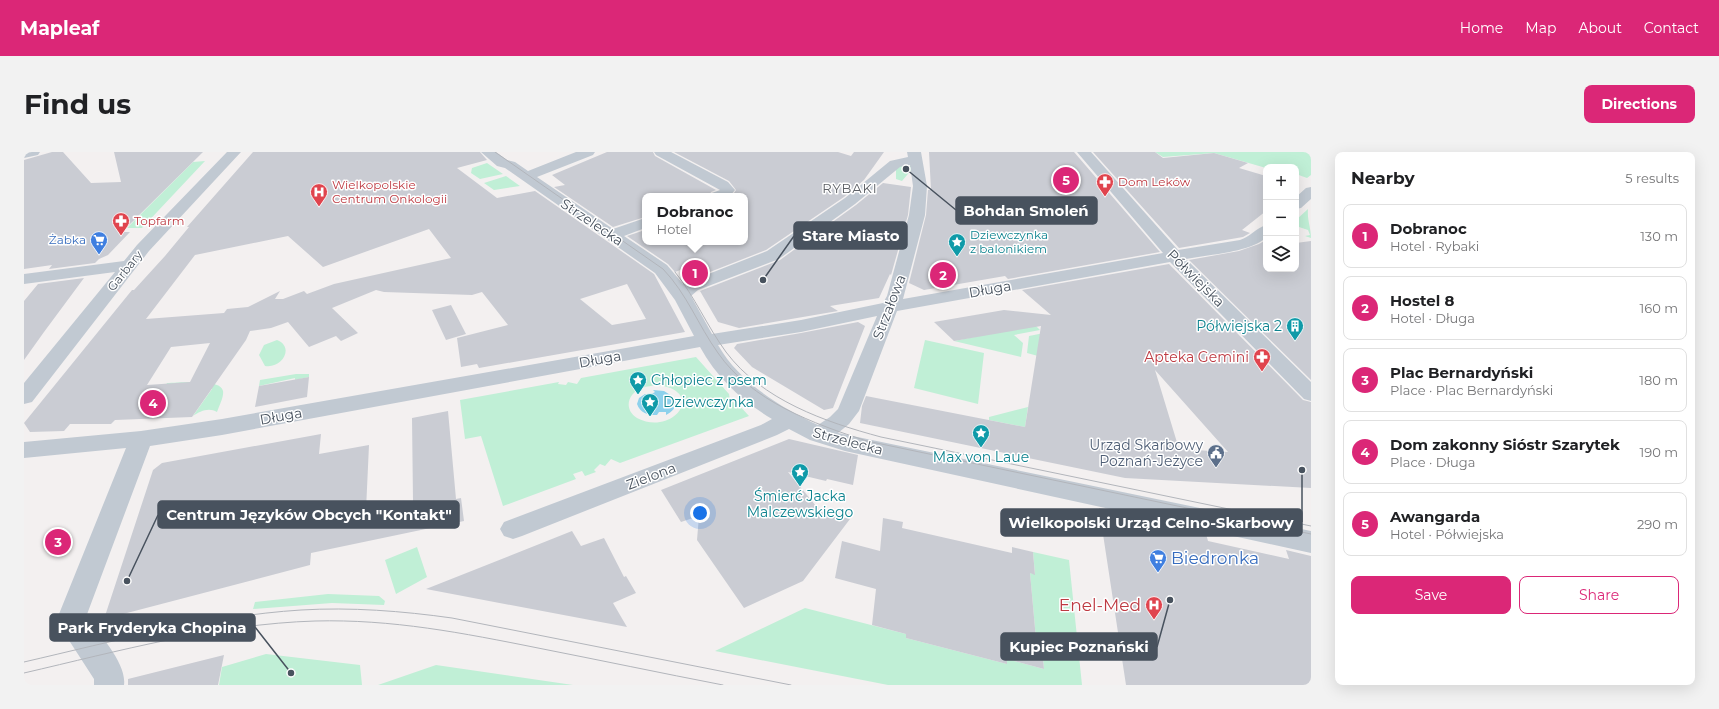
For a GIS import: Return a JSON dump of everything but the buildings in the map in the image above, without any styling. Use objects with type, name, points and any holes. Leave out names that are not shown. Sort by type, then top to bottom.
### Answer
[{"type":"street","points":[[24,154],[33,152]]},
{"type":"street","name":"Garbary","points":[[24,397],[143,248],[234,152]]},
{"type":"street","name":"Strzelecka","points":[[488,152],[661,269],[671,279],[681,294],[706,341],[726,371],[745,389],[788,420],[818,434],[844,443],[1311,542]]},
{"type":"street","points":[[526,177],[588,152]]},
{"type":"street","points":[[661,152],[723,185],[728,190],[725,193]]},
{"type":"street","points":[[681,294],[692,286],[773,255],[850,201],[895,164],[915,157]]},
{"type":"street","name":"Strzałowa","points":[[818,434],[836,425],[848,412],[889,308],[896,296],[917,215],[920,186],[915,157]]},
{"type":"street","name":"Półwiejska","points":[[1091,157],[1113,193],[1311,394]]},
{"type":"street","points":[[1299,202],[1311,191]]},
{"type":"street","points":[[611,235],[642,223]]},
{"type":"street","name":"Długa","points":[[24,450],[141,439],[222,427],[688,343],[851,317],[912,302],[1175,257],[1242,244],[1252,241],[1263,232]]},
{"type":"street","points":[[24,279],[129,265]]},
{"type":"street","name":"Zielona","points":[[513,529],[769,430],[788,420]]},
{"type":"street","points":[[109,685],[110,677],[94,651],[71,619],[141,439]]},
{"type":"green space","points":[[1155,152],[1311,152],[1311,175],[1307,178],[1299,175],[1299,164],[1263,164],[1263,167],[1214,153],[1163,157]]},
{"type":"green space","points":[[205,161],[142,228],[127,228],[193,162]]},
{"type":"green space","points":[[487,163],[503,174],[480,179],[471,173],[472,168]]},
{"type":"green space","points":[[900,165],[911,166],[912,169],[902,181],[896,179],[896,168]]},
{"type":"green space","points":[[506,176],[520,186],[494,190],[484,183]]},
{"type":"green space","points":[[1308,209],[1311,238],[1305,236],[1310,235],[1308,230],[1299,227],[1299,217]]},
{"type":"green space","points":[[1035,325],[1040,330],[1014,335],[1023,343],[1021,357],[954,341]]},
{"type":"green space","points":[[1044,333],[1038,356],[1027,353],[1029,336]]},
{"type":"green space","points":[[277,340],[285,347],[286,352],[284,357],[277,364],[265,366],[259,355],[264,345]]},
{"type":"green space","points":[[925,340],[984,353],[978,404],[914,388]]},
{"type":"green space","points":[[696,357],[729,394],[730,401],[738,404],[749,416],[620,463],[611,459],[605,466],[600,464],[594,470],[596,472],[585,476],[582,471],[573,474],[576,479],[503,506],[481,436],[465,439],[460,400],[559,382],[558,384],[566,385],[568,382],[577,384],[581,378]],"holes":[[[657,385],[672,389],[680,395],[682,403],[679,411],[672,417],[662,422],[650,422],[637,418],[630,410],[629,402],[637,390]]]},
{"type":"green space","points":[[296,374],[309,374],[309,377],[295,380],[295,378],[259,386],[260,380]]},
{"type":"green space","points":[[198,382],[215,384],[223,391],[223,396],[217,412],[205,410],[193,416],[212,389],[164,390],[167,383]]},
{"type":"green space","points":[[1028,407],[1025,427],[989,420],[989,417]]},
{"type":"green space","points":[[417,547],[427,577],[396,594],[385,560]]},
{"type":"green space","points":[[1033,552],[1069,560],[1082,685],[888,685],[715,651],[805,608],[906,634],[906,638],[1007,664],[1007,659],[1044,669],[1041,641],[1036,639],[1030,573],[1035,574]]},
{"type":"green space","points":[[328,594],[379,596],[385,601],[384,605],[332,603],[253,609],[255,602]]},
{"type":"green space","points":[[266,654],[360,665],[362,685],[219,685],[222,667]]},
{"type":"green space","points":[[436,665],[573,685],[378,685]]},
{"type":"water","points":[[653,390],[664,391],[672,396],[670,397],[673,402],[676,401],[673,410],[670,413],[666,415],[666,412],[659,412],[657,415],[654,415],[640,410],[637,404],[639,398],[645,394],[650,395],[655,392]]},
{"type":"tram line","points":[[495,152],[663,269],[686,299],[718,353],[732,370],[748,385],[785,409],[826,427],[867,441],[1311,534]]},
{"type":"tram line","points":[[675,272],[689,291],[719,342],[741,369],[776,396],[817,416],[881,437],[1311,526]]},
{"type":"tram line","points":[[24,662],[161,630],[231,618],[301,610],[358,609],[414,613],[452,618],[791,685]]},
{"type":"tram line","points":[[24,673],[205,633],[278,623],[344,621],[372,622],[455,632],[723,685]]},
{"type":"place","name":"Bohdan Smoleń","points":[[906,169]]},
{"type":"place","name":"Awangarda","points":[[1066,180]]},
{"type":"place","name":"Dom Leków","points":[[1105,197]]},
{"type":"place","name":"Wielkopolskie Centrum Onkologii","points":[[319,207]]},
{"type":"place","name":"Topfarm","points":[[121,236]]},
{"type":"place","name":"Żabka","points":[[99,255]]},
{"type":"place","name":"Dziewczynka z balonikiem","points":[[957,257]]},
{"type":"place","name":"Dobranoc","points":[[695,273]]},
{"type":"place","name":"Hostel 8","points":[[943,275]]},
{"type":"place","name":"Stare Miasto","points":[[763,280]]},
{"type":"place","name":"Półwiejska 2","points":[[1295,341]]},
{"type":"place","name":"Apteka Gemini","points":[[1262,372]]},
{"type":"place","name":"Chłopiec z psem","points":[[638,395]]},
{"type":"place","name":"Dom zakonny Sióstr Szarytek","points":[[153,403]]},
{"type":"place","name":"Dziewczynka","points":[[650,417]]},
{"type":"place","name":"Max von Laue","points":[[981,448]]},
{"type":"place","name":"Urząd Skarbowy Poznań-Jeżyce","points":[[1216,468]]},
{"type":"place","name":"Wielkopolski Urząd Celno-Skarbowy","points":[[1302,470]]},
{"type":"place","name":"Śmierć Jacka Malczewskiego","points":[[800,487]]},
{"type":"place","name":"Plac Bernardyński","points":[[58,542]]},
{"type":"place","name":"Biedronka","points":[[1158,573]]},
{"type":"place","name":"Centrum Języków Obcych \"Kontakt\"","points":[[127,581]]},
{"type":"place","name":"Kupiec Poznański","points":[[1170,600]]},
{"type":"place","name":"Enel-Med","points":[[1154,620]]},
{"type":"place","name":"Park Fryderyka Chopina","points":[[291,673]]},
{"type":"district","name":"RYBAKI","points":[[850,188]]}]
